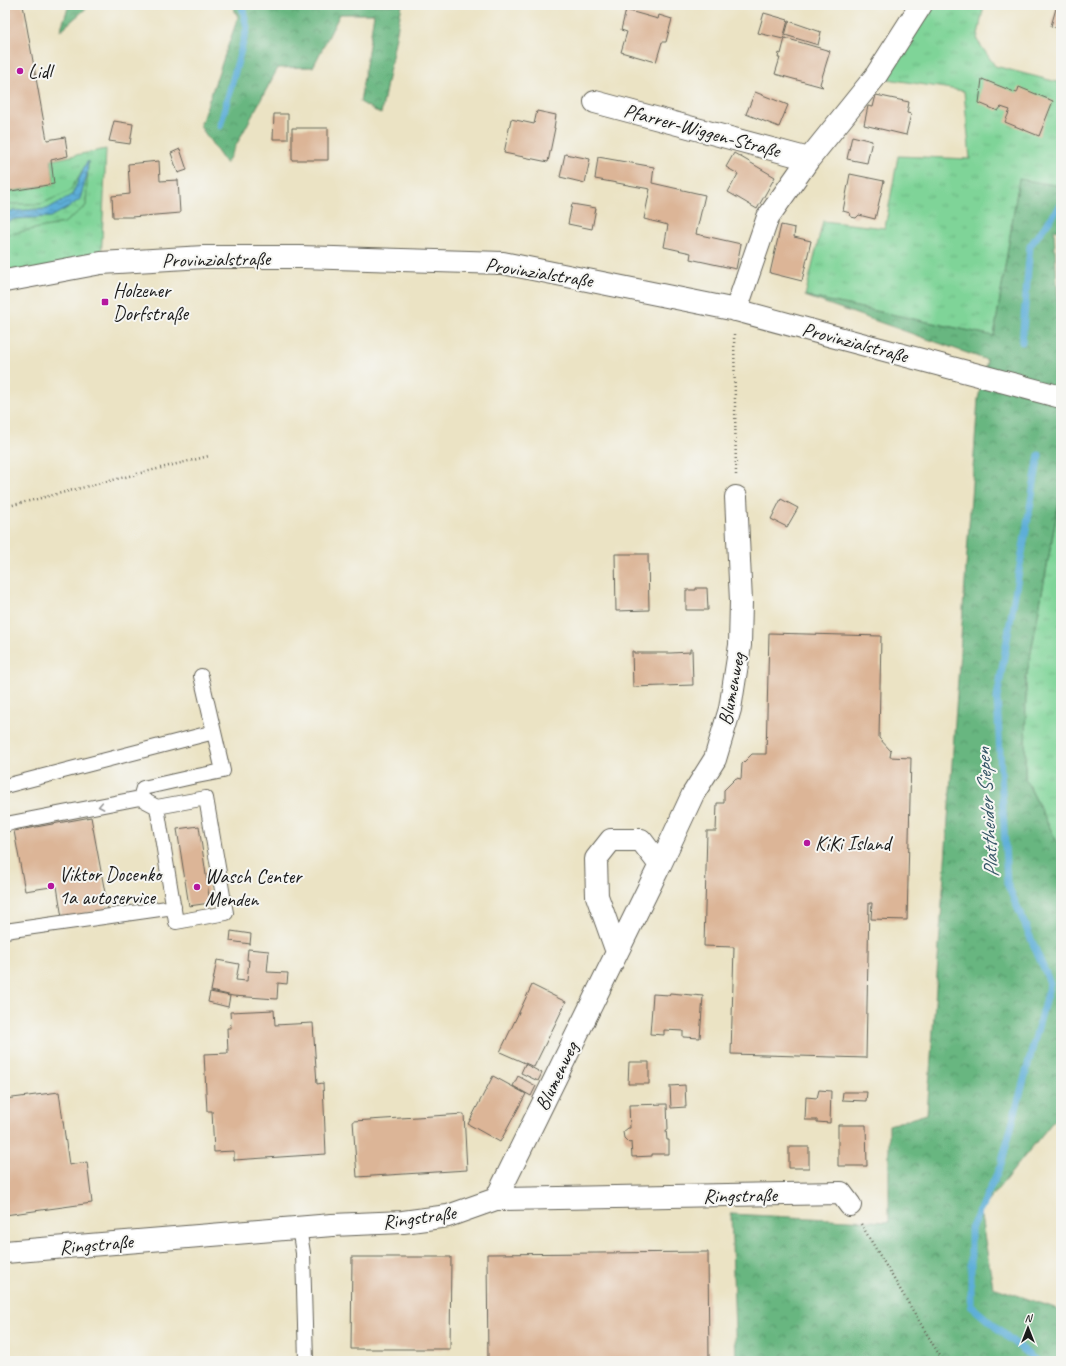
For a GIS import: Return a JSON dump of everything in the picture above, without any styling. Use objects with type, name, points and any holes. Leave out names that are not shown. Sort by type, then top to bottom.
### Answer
[{"type":"street","name":"Pfarrer-Wiggen-Straße","points":[[736,310],[768,217],[809,159],[875,77],[921,5]]},
{"type":"street","name":"Pfarrer-Wiggen-Straße","points":[[595,102],[809,159]]},
{"type":"street","name":"Provinzialstraße","points":[[5,281],[101,263],[204,257],[300,257],[503,263],[736,310],[1061,397]]},
{"type":"street","name":"Blumenweg","points":[[496,1199],[660,866],[693,794],[715,759],[730,709],[740,645],[741,601],[736,497]]},
{"type":"street","points":[[617,952],[597,896],[596,859],[611,840],[641,840],[660,866]]},
{"type":"street","name":"Ringstraße","points":[[5,1252],[300,1228],[403,1222],[448,1216],[496,1199],[840,1193],[850,1205]]},
{"type":"lane","points":[[140,798],[143,788],[223,771],[201,676]]},
{"type":"lane","points":[[5,786],[214,732]]},
{"type":"lane","points":[[5,825],[140,798],[157,807],[206,798],[226,913],[176,922],[157,807]]},
{"type":"lane","points":[[5,931],[174,908]]},
{"type":"lane","points":[[300,1228],[303,1253],[306,1361]]},
{"type":"path","points":[[736,310],[734,322],[736,497]]},
{"type":"path","points":[[5,507],[209,456]]},
{"type":"path","points":[[850,1205],[943,1361]]},
{"type":"green space","points":[[69,5],[90,5],[60,31]]},
{"type":"green space","points":[[232,5],[402,5],[381,114],[360,102],[374,14],[340,14],[313,67],[278,68],[226,164],[200,126],[238,17]]},
{"type":"green space","points":[[921,5],[984,5],[977,40],[995,66],[1061,83],[1061,186],[1019,180],[994,336],[805,296],[823,221],[885,228],[898,156],[970,159],[964,91],[875,77]]},
{"type":"green space","points":[[106,149],[101,263],[5,281],[5,192],[54,184],[51,160]]},
{"type":"green space","points":[[88,161],[86,206],[64,223],[5,235],[5,204],[41,204],[70,191]]},
{"type":"green space","points":[[1019,179],[1061,186],[1061,230],[1054,231],[1061,354],[1061,491],[1026,679],[1025,778],[1061,850],[1061,1101],[1055,1119],[980,1211],[993,1287],[1055,1308],[1061,1315],[1061,1361],[736,1361],[731,1214],[889,1222],[889,1125],[927,1114],[978,399],[987,360],[805,296],[994,336]]},
{"type":"green space","points":[[1061,491],[1061,850],[1025,778],[1026,679]]},
{"type":"water","points":[[88,161],[87,175],[80,199],[51,217],[15,219],[5,223],[5,213],[12,211],[47,209],[72,195]]},
{"type":"building","name":"Lidl","points":[[5,5],[23,5],[47,140],[65,137],[68,156],[51,160],[54,184],[5,192]]},
{"type":"building","points":[[1057,5],[1061,5],[1061,29],[1051,26]]},
{"type":"building","points":[[626,10],[658,19],[659,15],[672,19],[666,42],[662,42],[656,62],[621,52],[627,32],[621,30]]},
{"type":"building","points":[[764,13],[788,20],[783,39],[758,33]]},
{"type":"building","points":[[789,21],[821,32],[818,45],[785,35]]},
{"type":"building","points":[[785,38],[830,51],[820,84],[823,87],[775,74],[780,58],[778,58],[779,53],[781,54]]},
{"type":"building","points":[[982,79],[1017,93],[1019,87],[1053,101],[1039,136],[1005,122],[1010,110],[1001,107],[998,111],[979,103]]},
{"type":"building","points":[[755,92],[788,105],[779,127],[746,114]]},
{"type":"building","points":[[876,95],[909,102],[907,113],[911,114],[906,135],[864,125],[868,106],[873,107]]},
{"type":"building","points":[[537,111],[556,115],[548,162],[504,153],[511,119],[534,124]]},
{"type":"building","points":[[274,114],[288,114],[288,139],[273,139]]},
{"type":"building","points":[[114,121],[133,124],[130,144],[109,141]]},
{"type":"building","points":[[292,128],[328,128],[328,160],[292,160]]},
{"type":"building","points":[[852,136],[872,141],[867,163],[847,159]]},
{"type":"building","points":[[180,149],[187,170],[178,173],[171,153]]},
{"type":"building","points":[[734,153],[775,177],[757,209],[728,192],[738,174],[726,167]]},
{"type":"building","points":[[565,154],[590,159],[585,183],[560,177]]},
{"type":"building","points":[[598,157],[654,167],[652,183],[705,195],[696,234],[741,244],[736,269],[690,259],[691,253],[664,247],[668,225],[644,219],[650,189],[595,179]]},
{"type":"building","points":[[159,161],[160,181],[178,180],[180,213],[113,217],[112,196],[130,194],[128,164]]},
{"type":"building","points":[[850,174],[884,181],[875,219],[859,215],[856,218],[851,217],[850,213],[843,211]]},
{"type":"building","points":[[572,204],[596,208],[592,229],[568,224]]},
{"type":"building","points":[[781,225],[795,228],[794,237],[811,241],[802,281],[770,273]]},
{"type":"building","points":[[781,499],[798,508],[787,527],[771,519]]},
{"type":"building","points":[[615,554],[648,554],[649,610],[616,611]]},
{"type":"building","points":[[696,588],[707,588],[708,610],[686,610],[686,590],[696,590]]},
{"type":"building","name":"KiKi Island","points":[[769,633],[881,636],[879,738],[891,751],[890,757],[911,758],[907,920],[871,919],[872,903],[869,903],[866,1058],[731,1054],[734,947],[704,946],[707,831],[716,831],[717,803],[724,803],[724,790],[736,778],[741,779],[742,764],[752,754],[766,754]]},
{"type":"building","points":[[690,649],[692,649],[693,685],[633,687],[632,651],[634,651],[634,653],[671,653],[690,652]]},
{"type":"building","points":[[91,817],[108,909],[62,918],[57,886],[25,891],[14,831]]},
{"type":"building","points":[[199,826],[210,903],[189,906],[177,829]]},
{"type":"building","points":[[231,931],[251,934],[250,944],[230,941]]},
{"type":"building","points":[[248,949],[269,951],[267,972],[288,973],[287,984],[278,983],[277,999],[233,996],[211,991],[217,960],[239,964],[236,980],[247,981],[249,960],[247,960]]},
{"type":"building","points":[[532,985],[566,1002],[534,1067],[500,1052]]},
{"type":"building","points":[[210,992],[230,996],[228,1007],[208,1002]]},
{"type":"building","points":[[670,993],[703,996],[700,1038],[683,1037],[683,1031],[664,1030],[664,1035],[650,1034],[653,994],[669,995]]},
{"type":"building","points":[[274,1010],[275,1025],[313,1023],[317,1084],[323,1083],[326,1154],[234,1160],[234,1151],[214,1152],[212,1111],[207,1111],[204,1054],[228,1053],[227,1028],[231,1028],[230,1012]]},
{"type":"building","points":[[629,1062],[649,1062],[649,1084],[628,1084]]},
{"type":"building","points":[[525,1064],[542,1073],[538,1081],[521,1073]]},
{"type":"building","points":[[493,1076],[526,1094],[500,1142],[468,1124]]},
{"type":"building","points":[[518,1076],[536,1086],[531,1096],[513,1086]]},
{"type":"building","points":[[685,1085],[686,1107],[671,1108],[670,1086]]},
{"type":"building","points":[[819,1090],[831,1091],[830,1123],[817,1122],[817,1120],[805,1120],[806,1097],[817,1098]]},
{"type":"building","points":[[59,1092],[69,1165],[87,1162],[92,1203],[5,1215],[5,1099]]},
{"type":"building","points":[[843,1092],[867,1092],[866,1101],[842,1100]]},
{"type":"building","points":[[667,1104],[668,1130],[666,1130],[667,1140],[669,1140],[669,1154],[652,1154],[652,1156],[632,1157],[631,1142],[629,1143],[624,1138],[623,1132],[630,1128],[629,1105]]},
{"type":"building","points":[[464,1114],[467,1170],[357,1177],[353,1121]]},
{"type":"building","points":[[838,1125],[866,1125],[867,1166],[838,1166]]},
{"type":"building","points":[[789,1147],[809,1147],[809,1168],[789,1168]]},
{"type":"building","points":[[708,1252],[709,1361],[488,1361],[487,1254]]},
{"type":"building","points":[[352,1257],[451,1257],[450,1349],[351,1349]]},
{"type":"waterway","points":[[220,126],[247,28],[242,5]]},
{"type":"waterway","name":"Plattheider Siepen","points":[[1022,342],[1030,246],[1061,205]]},
{"type":"waterway","name":"Plattheider Siepen","points":[[1036,1361],[971,1306],[971,1229],[1001,1165],[1050,983],[1007,883],[997,698],[1039,455]]},
{"type":"place","name":"Lidl","points":[[20,71]]},
{"type":"place","name":"Holzener Dorfstraße","points":[[105,302]]},
{"type":"place","name":"KiKi Island","points":[[807,843]]},
{"type":"place","name":"Viktor Docenko 1a autoservice","points":[[51,886]]},
{"type":"place","name":"Wasch Center Menden","points":[[197,887]]}]
